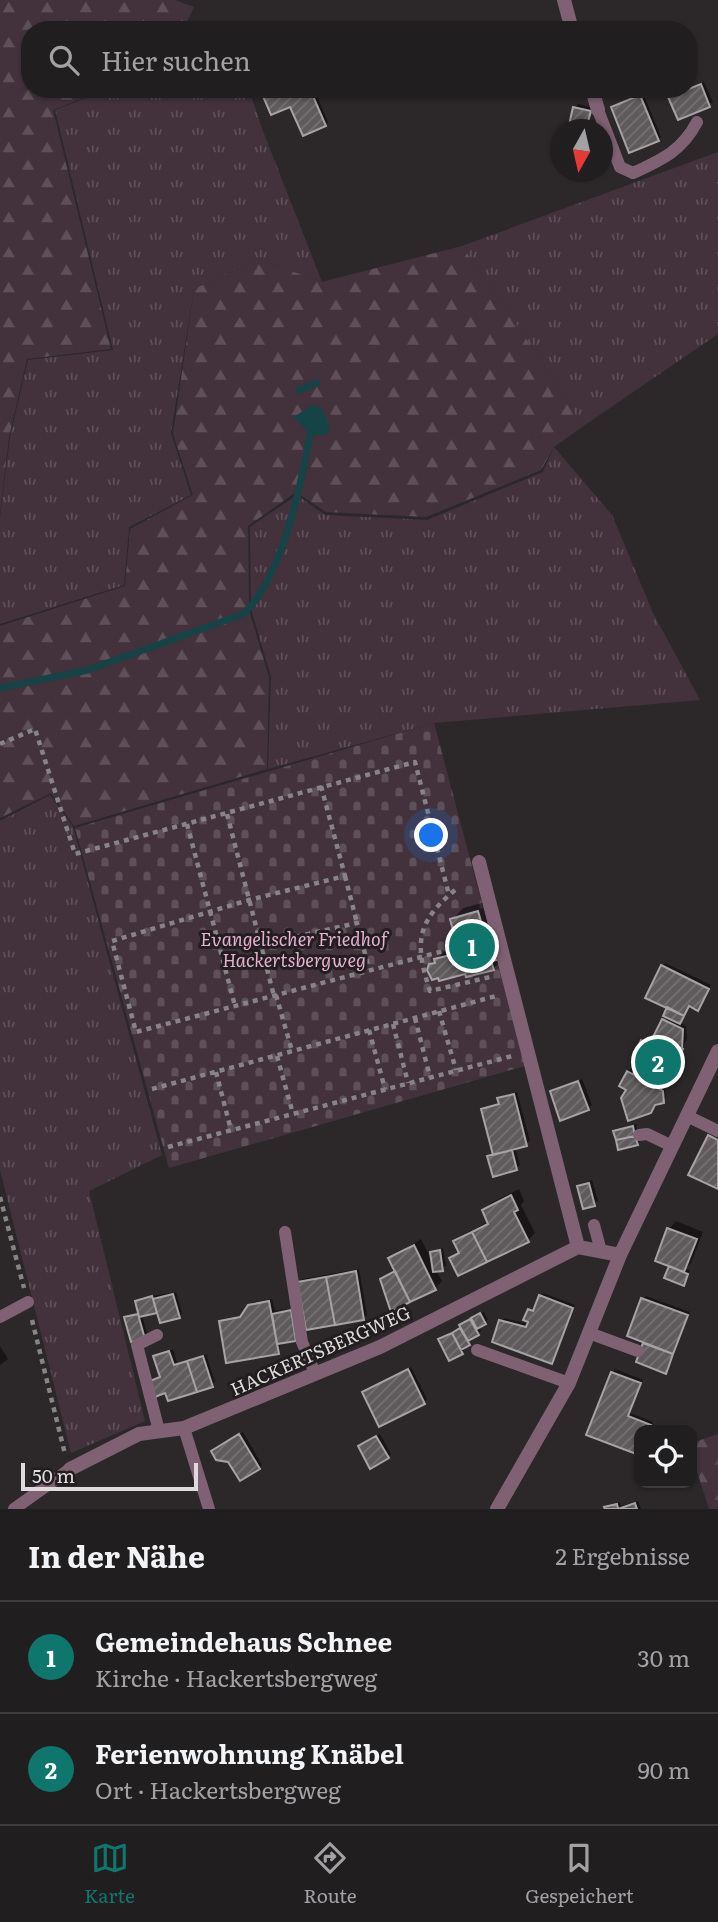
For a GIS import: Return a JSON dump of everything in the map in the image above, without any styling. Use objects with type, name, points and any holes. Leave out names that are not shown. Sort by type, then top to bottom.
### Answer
[{"type":"street","points":[[564,0],[570,21]]},
{"type":"street","points":[[595,98],[598,110]]},
{"type":"street","points":[[479,862],[579,1247],[620,1255]]},
{"type":"street","points":[[497,1509],[569,1383],[620,1255],[718,1051]]},
{"type":"street","name":"HACKERTSBERGWEG","points":[[70,1469],[139,1434],[184,1429],[380,1347],[579,1247]]},
{"type":"lane","points":[[598,110],[620,167],[633,173],[670,156],[688,138],[697,122]]},
{"type":"lane","points":[[687,1116],[718,1131]]},
{"type":"lane","points":[[639,1135],[647,1134],[672,1146]]},
{"type":"lane","points":[[593,1225],[601,1251]]},
{"type":"lane","points":[[285,1232],[302,1342],[315,1373]]},
{"type":"lane","points":[[0,1317],[28,1302]]},
{"type":"lane","points":[[589,1333],[638,1351]]},
{"type":"lane","points":[[156,1335],[137,1345],[159,1431]]},
{"type":"lane","points":[[477,1350],[569,1383]]},
{"type":"lane","points":[[184,1429],[209,1509]]},
{"type":"lane","points":[[14,1509],[70,1469]]},
{"type":"path","points":[[0,744],[35,729],[75,854],[415,762],[449,895]]},
{"type":"path","points":[[321,786],[369,970]]},
{"type":"path","points":[[227,814],[292,1051]]},
{"type":"path","points":[[187,824],[235,1006]]},
{"type":"path","points":[[345,876],[249,900],[112,941],[136,1032],[455,948]]},
{"type":"path","points":[[455,890],[419,936],[419,956],[430,991],[508,973]]},
{"type":"path","points":[[286,939],[358,923]]},
{"type":"path","points":[[152,1089],[512,992]]},
{"type":"path","points":[[439,1011],[456,1070]]},
{"type":"path","points":[[415,1018],[430,1077]]},
{"type":"path","points":[[393,1024],[408,1083]]},
{"type":"path","points":[[369,1031],[385,1089]]},
{"type":"path","points":[[167,1147],[528,1051]]},
{"type":"path","points":[[276,1056],[293,1114]]},
{"type":"path","points":[[216,1072],[231,1130]]},
{"type":"path","points":[[0,1197],[70,1469]]},
{"type":"green space","points":[[0,0],[175,0],[194,7],[187,21],[21,21],[21,98],[83,98],[53,110],[111,349],[27,359],[9,437],[0,513]]},
{"type":"green space","points":[[86,98],[252,98],[322,282],[258,259],[194,289],[171,433],[191,495],[129,527],[124,585],[0,624],[0,517],[10,437],[28,360],[113,350],[55,110]]},
{"type":"green space","points":[[718,152],[718,334],[582,427],[560,388],[462,246]]},
{"type":"green space","points":[[462,246],[560,388],[582,427],[554,447],[541,470],[426,517],[326,512],[296,492],[248,526],[249,610],[269,677],[267,769],[74,826],[51,793],[0,818],[0,626],[125,586],[130,529],[193,495],[173,434],[194,289],[258,259],[322,282]]},
{"type":"green space","points":[[554,447],[612,515],[653,613],[700,700],[434,723],[268,769],[271,677],[251,609],[250,527],[297,495],[325,515],[427,520],[543,472]]},
{"type":"green space","name":"Evangelischer Friedhof Hackertsbergweg","points":[[434,723],[525,1066],[169,1168],[75,828]]},
{"type":"green space","points":[[50,795],[73,827],[162,1155],[89,1191],[145,1421],[71,1453],[0,1170],[0,821]]},
{"type":"green space","points":[[718,1434],[718,1509],[709,1509],[697,1472],[697,1441]]},
{"type":"water","points":[[314,404],[322,409],[330,427],[327,434],[312,434],[294,417]]},
{"type":"building","points":[[701,84],[710,107],[678,120],[668,98],[697,98],[697,86]]},
{"type":"building","points":[[264,98],[314,98],[326,126],[303,136],[290,107],[271,115]]},
{"type":"building","points":[[633,98],[641,98],[659,141],[629,153],[611,107]]},
{"type":"building","points":[[573,107],[591,111],[589,119],[570,119]]},
{"type":"building","points":[[478,911],[488,946],[492,945],[496,960],[491,961],[494,970],[466,977],[465,974],[439,981],[438,978],[432,980],[427,970],[429,964],[435,963],[434,959],[459,953],[450,919]]},
{"type":"building","points":[[661,965],[709,989],[698,1011],[689,1006],[684,1016],[645,998]]},
{"type":"building","points":[[667,1007],[684,1016],[680,1024],[663,1016]]},
{"type":"building","points":[[662,1019],[683,1029],[682,1049],[654,1035]]},
{"type":"building","points":[[654,1035],[683,1049],[676,1063],[680,1073],[668,1077],[661,1089],[633,1074],[640,1061],[633,1057],[641,1040],[649,1044]]},
{"type":"building","points":[[627,1071],[663,1091],[664,1103],[655,1105],[651,1113],[628,1121],[621,1098],[626,1090],[619,1086]]},
{"type":"building","points":[[578,1081],[589,1110],[560,1121],[550,1091]]},
{"type":"building","points":[[514,1094],[527,1146],[493,1155],[481,1109],[499,1104],[497,1098]]},
{"type":"building","points":[[633,1126],[635,1136],[616,1140],[613,1131]]},
{"type":"building","points":[[708,1135],[718,1140],[718,1189],[688,1175]]},
{"type":"building","points":[[635,1136],[638,1145],[618,1150],[616,1140]]},
{"type":"building","points":[[512,1150],[517,1170],[493,1177],[487,1156]]},
{"type":"building","points":[[589,1183],[595,1206],[583,1209],[577,1186]]},
{"type":"building","points":[[511,1195],[518,1210],[514,1212],[529,1242],[487,1262],[472,1232],[488,1224],[482,1210]]},
{"type":"building","points":[[667,1228],[697,1239],[684,1272],[655,1261]]},
{"type":"building","points":[[472,1232],[487,1262],[458,1276],[449,1258],[459,1253],[453,1241]]},
{"type":"building","points":[[414,1245],[436,1290],[410,1302],[388,1258]]},
{"type":"building","points":[[440,1250],[443,1271],[433,1272],[430,1252]]},
{"type":"building","points":[[669,1266],[688,1274],[684,1286],[664,1278]]},
{"type":"building","points":[[356,1271],[364,1320],[335,1325],[326,1277]]},
{"type":"building","points":[[395,1271],[410,1302],[391,1312],[380,1279]]},
{"type":"building","points":[[326,1277],[335,1325],[306,1330],[297,1282]]},
{"type":"building","points":[[173,1294],[180,1318],[160,1323],[153,1299]]},
{"type":"building","points":[[539,1295],[573,1308],[552,1364],[492,1342],[499,1320],[526,1327],[528,1322],[523,1320],[528,1309],[533,1311]]},
{"type":"building","points":[[152,1296],[157,1313],[139,1317],[135,1301]]},
{"type":"building","points":[[641,1298],[688,1315],[673,1354],[627,1336]]},
{"type":"building","points":[[269,1301],[279,1354],[226,1363],[219,1321],[240,1317],[248,1305]]},
{"type":"building","points":[[291,1310],[296,1341],[277,1344],[272,1314]]},
{"type":"building","points":[[480,1313],[486,1324],[477,1329],[471,1318]]},
{"type":"building","points":[[138,1314],[145,1339],[131,1342],[124,1317]]},
{"type":"building","points":[[470,1319],[479,1335],[468,1341],[459,1325]]},
{"type":"building","points":[[460,1328],[470,1345],[461,1350],[452,1333]]},
{"type":"building","points":[[452,1333],[463,1354],[449,1361],[438,1339]]},
{"type":"building","points":[[643,1343],[673,1354],[666,1374],[636,1362]]},
{"type":"building","points":[[169,1351],[174,1365],[187,1361],[197,1392],[168,1401],[165,1393],[155,1397],[150,1381],[160,1377],[153,1356]]},
{"type":"building","points":[[203,1356],[213,1387],[197,1392],[187,1361]]},
{"type":"building","points":[[408,1369],[425,1404],[379,1427],[362,1392]]},
{"type":"building","points":[[611,1372],[641,1383],[628,1416],[651,1425],[634,1425],[634,1453],[586,1435]]},
{"type":"building","points":[[239,1434],[260,1469],[240,1481],[228,1462],[216,1460],[211,1451]]},
{"type":"building","points":[[376,1436],[389,1458],[370,1469],[358,1446]]},
{"type":"building","points":[[635,1503],[637,1509],[618,1509]]},
{"type":"building","points":[[617,1504],[618,1509],[605,1509],[604,1507]]},
{"type":"waterway","points":[[299,390],[317,383]]},
{"type":"waterway","points":[[0,688],[88,670],[243,614],[257,598],[279,555],[295,505],[310,435]]},
{"type":"place","name":"Gemeindehaus Schnee","points":[[472,946]]},
{"type":"place","name":"Ferienwohnung Knäbel","points":[[658,1062]]}]
